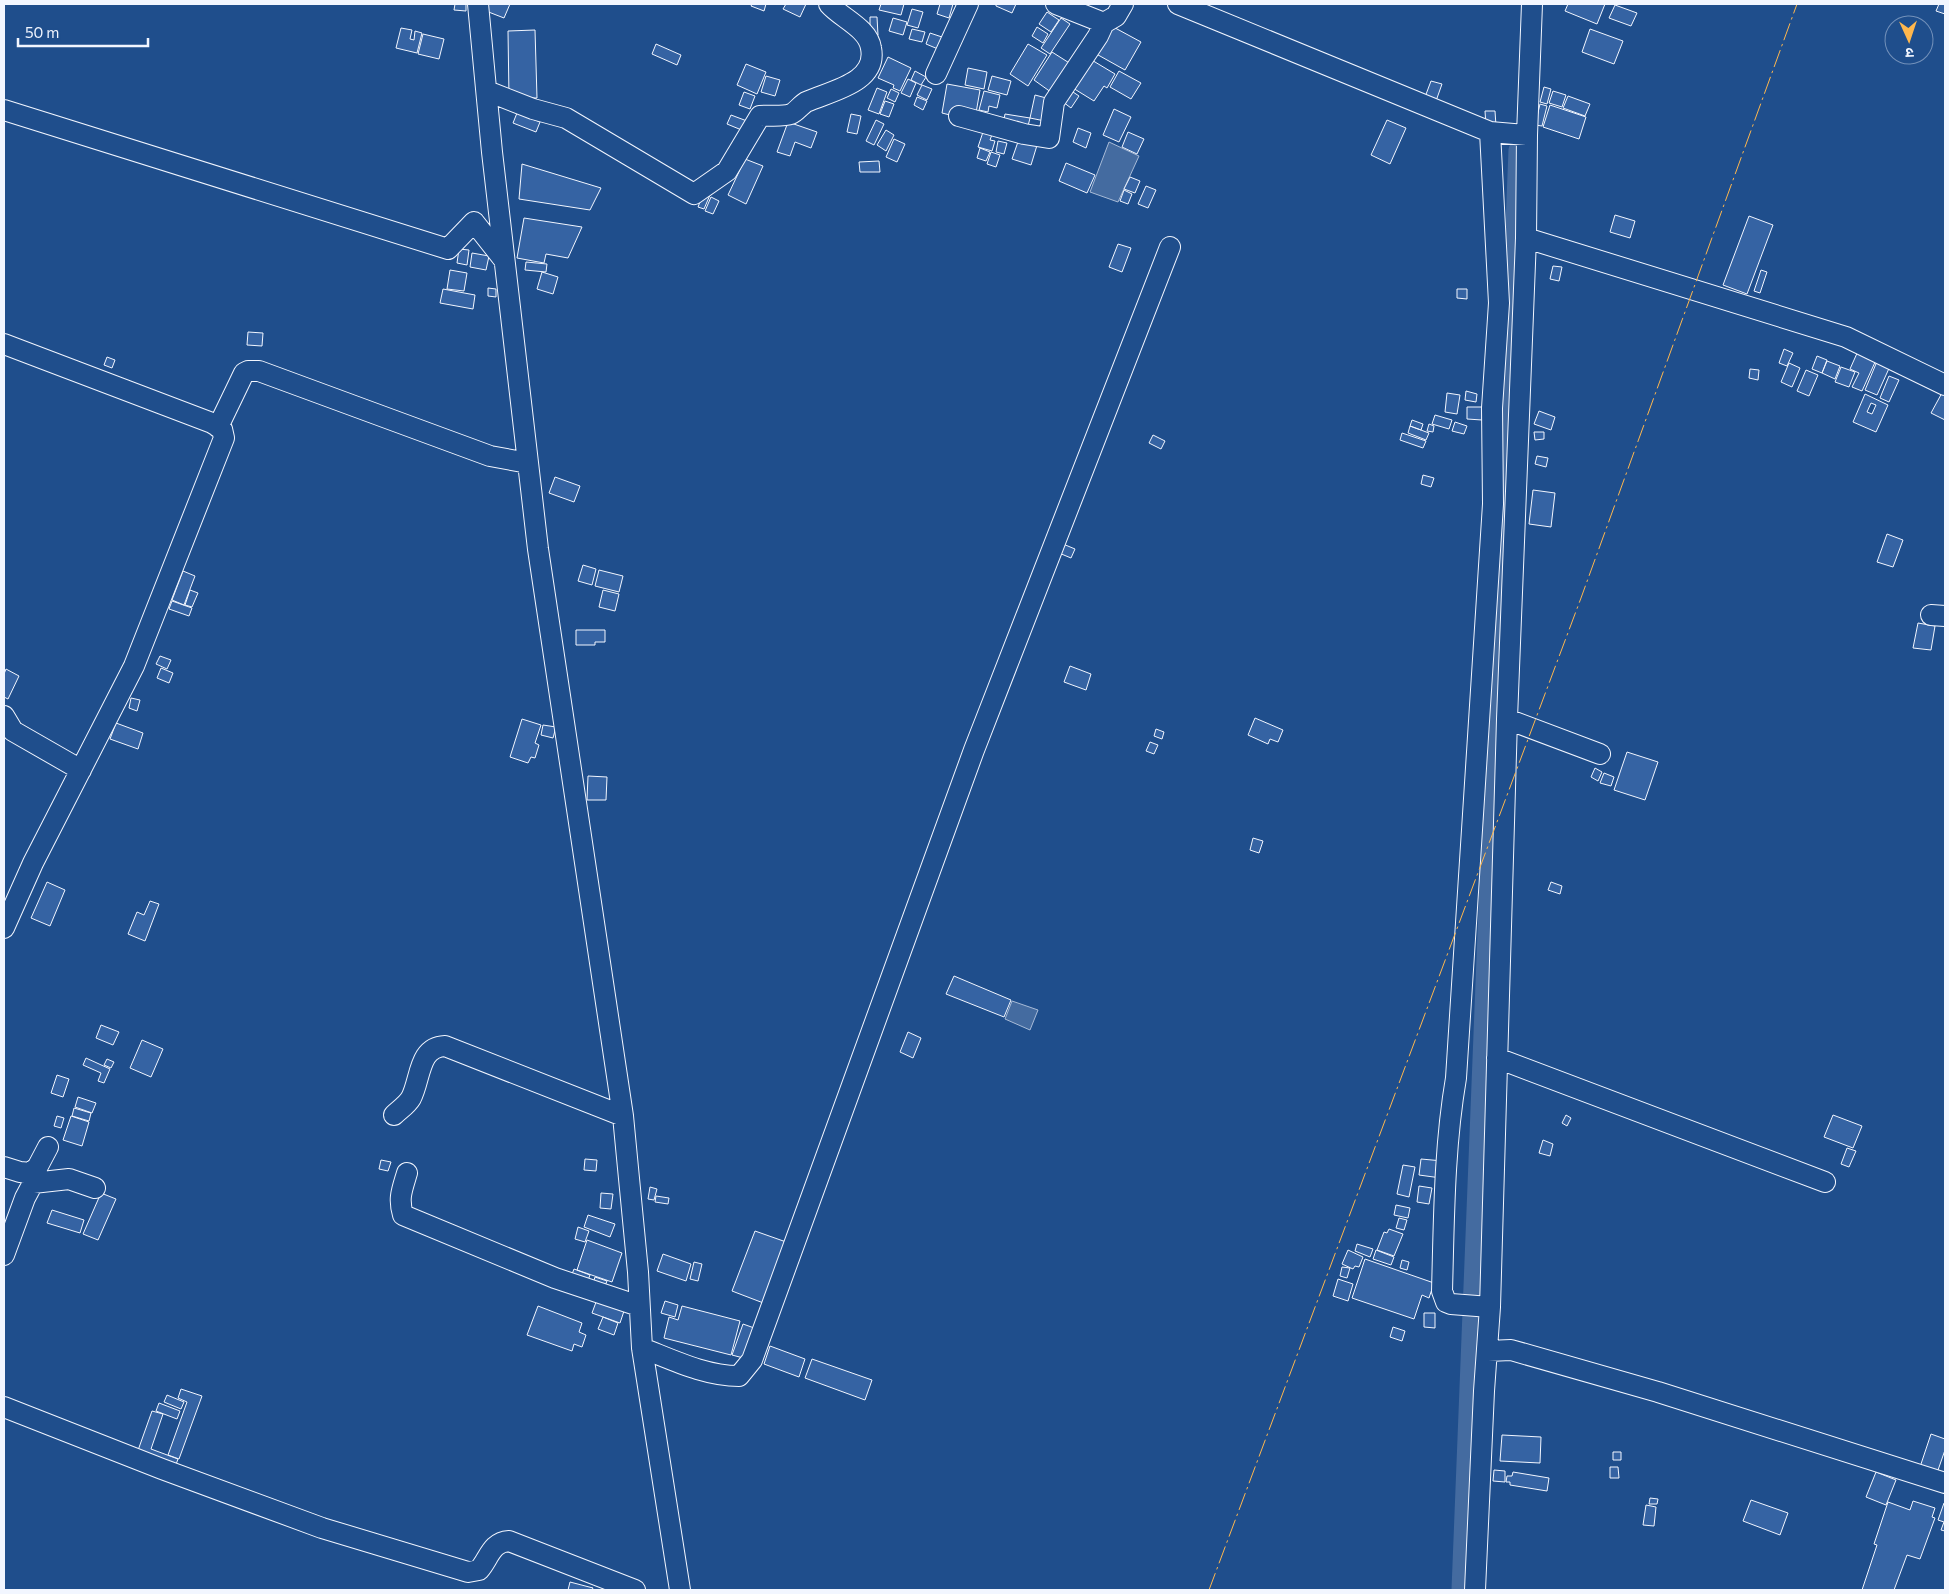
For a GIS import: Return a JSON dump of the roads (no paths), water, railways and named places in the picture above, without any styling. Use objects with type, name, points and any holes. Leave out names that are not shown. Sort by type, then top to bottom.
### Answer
[{"type":"street","points":[[478,4],[492,152],[538,548],[622,1116],[638,1272],[642,1348],[680,1590]]},
{"type":"street","points":[[487,90],[533,109],[566,118],[694,194],[727,171],[760,116],[791,114],[799,106],[852,82],[863,75],[868,69],[871,60],[871,47],[867,37],[829,4]]},
{"type":"street","points":[[936,74],[968,4]]},
{"type":"street","points":[[1056,4],[1104,24]]},
{"type":"street","points":[[959,116],[1024,134],[1049,138],[1054,102],[1104,24],[1116,16],[1123,4]]},
{"type":"street","points":[[1178,4],[1491,132],[1524,135]]},
{"type":"street","points":[[1475,1590],[1484,1391],[1488,1351],[1482,1307],[1497,1058],[1507,719],[1526,238],[1524,135],[1532,4]]},
{"type":"street","points":[[4,110],[448,250],[474,222],[504,260]]},
{"type":"street","points":[[1482,1307],[1446,1302],[1442,1291],[1445,1177],[1450,1112],[1456,1078],[1493,504],[1492,408],[1499,303],[1491,132]]},
{"type":"street","points":[[1526,238],[1846,338],[1945,384]]},
{"type":"street","points":[[642,1348],[687,1366],[722,1376],[739,1376],[752,1360],[974,750],[1170,248]]},
{"type":"street","points":[[4,344],[212,423],[218,426],[223,433],[223,444],[134,666],[33,863],[4,928]]},
{"type":"street","points":[[218,426],[244,373],[259,371],[490,456],[528,463]]},
{"type":"street","points":[[4,716],[13,731],[81,770]]},
{"type":"street","points":[[1507,719],[1600,754]]},
{"type":"street","points":[[394,1115],[410,1099],[426,1054],[435,1046],[445,1046],[622,1116]]},
{"type":"street","points":[[1497,1058],[1825,1182]]},
{"type":"street","points":[[4,1167],[20,1172],[31,1172],[38,1166],[48,1147]]},
{"type":"street","points":[[407,1173],[400,1196],[403,1215],[555,1278],[639,1306]]},
{"type":"street","points":[[4,1255],[25,1198],[33,1183],[69,1179],[95,1188]]},
{"type":"street","points":[[1488,1351],[1511,1350],[1520,1352],[1658,1392],[1945,1483]]},
{"type":"street","points":[[4,1407],[162,1469],[322,1528],[459,1569],[476,1572],[482,1568],[495,1546],[500,1542],[509,1541],[635,1590]]},
{"type":"water","points":[[1109,142],[1139,156],[1118,202],[1090,192]]},
{"type":"water","points":[[1012,1001],[1038,1010],[1030,1030],[1005,1019]]},
{"type":"waterway","points":[[1461,1590],[1518,150]]}]
